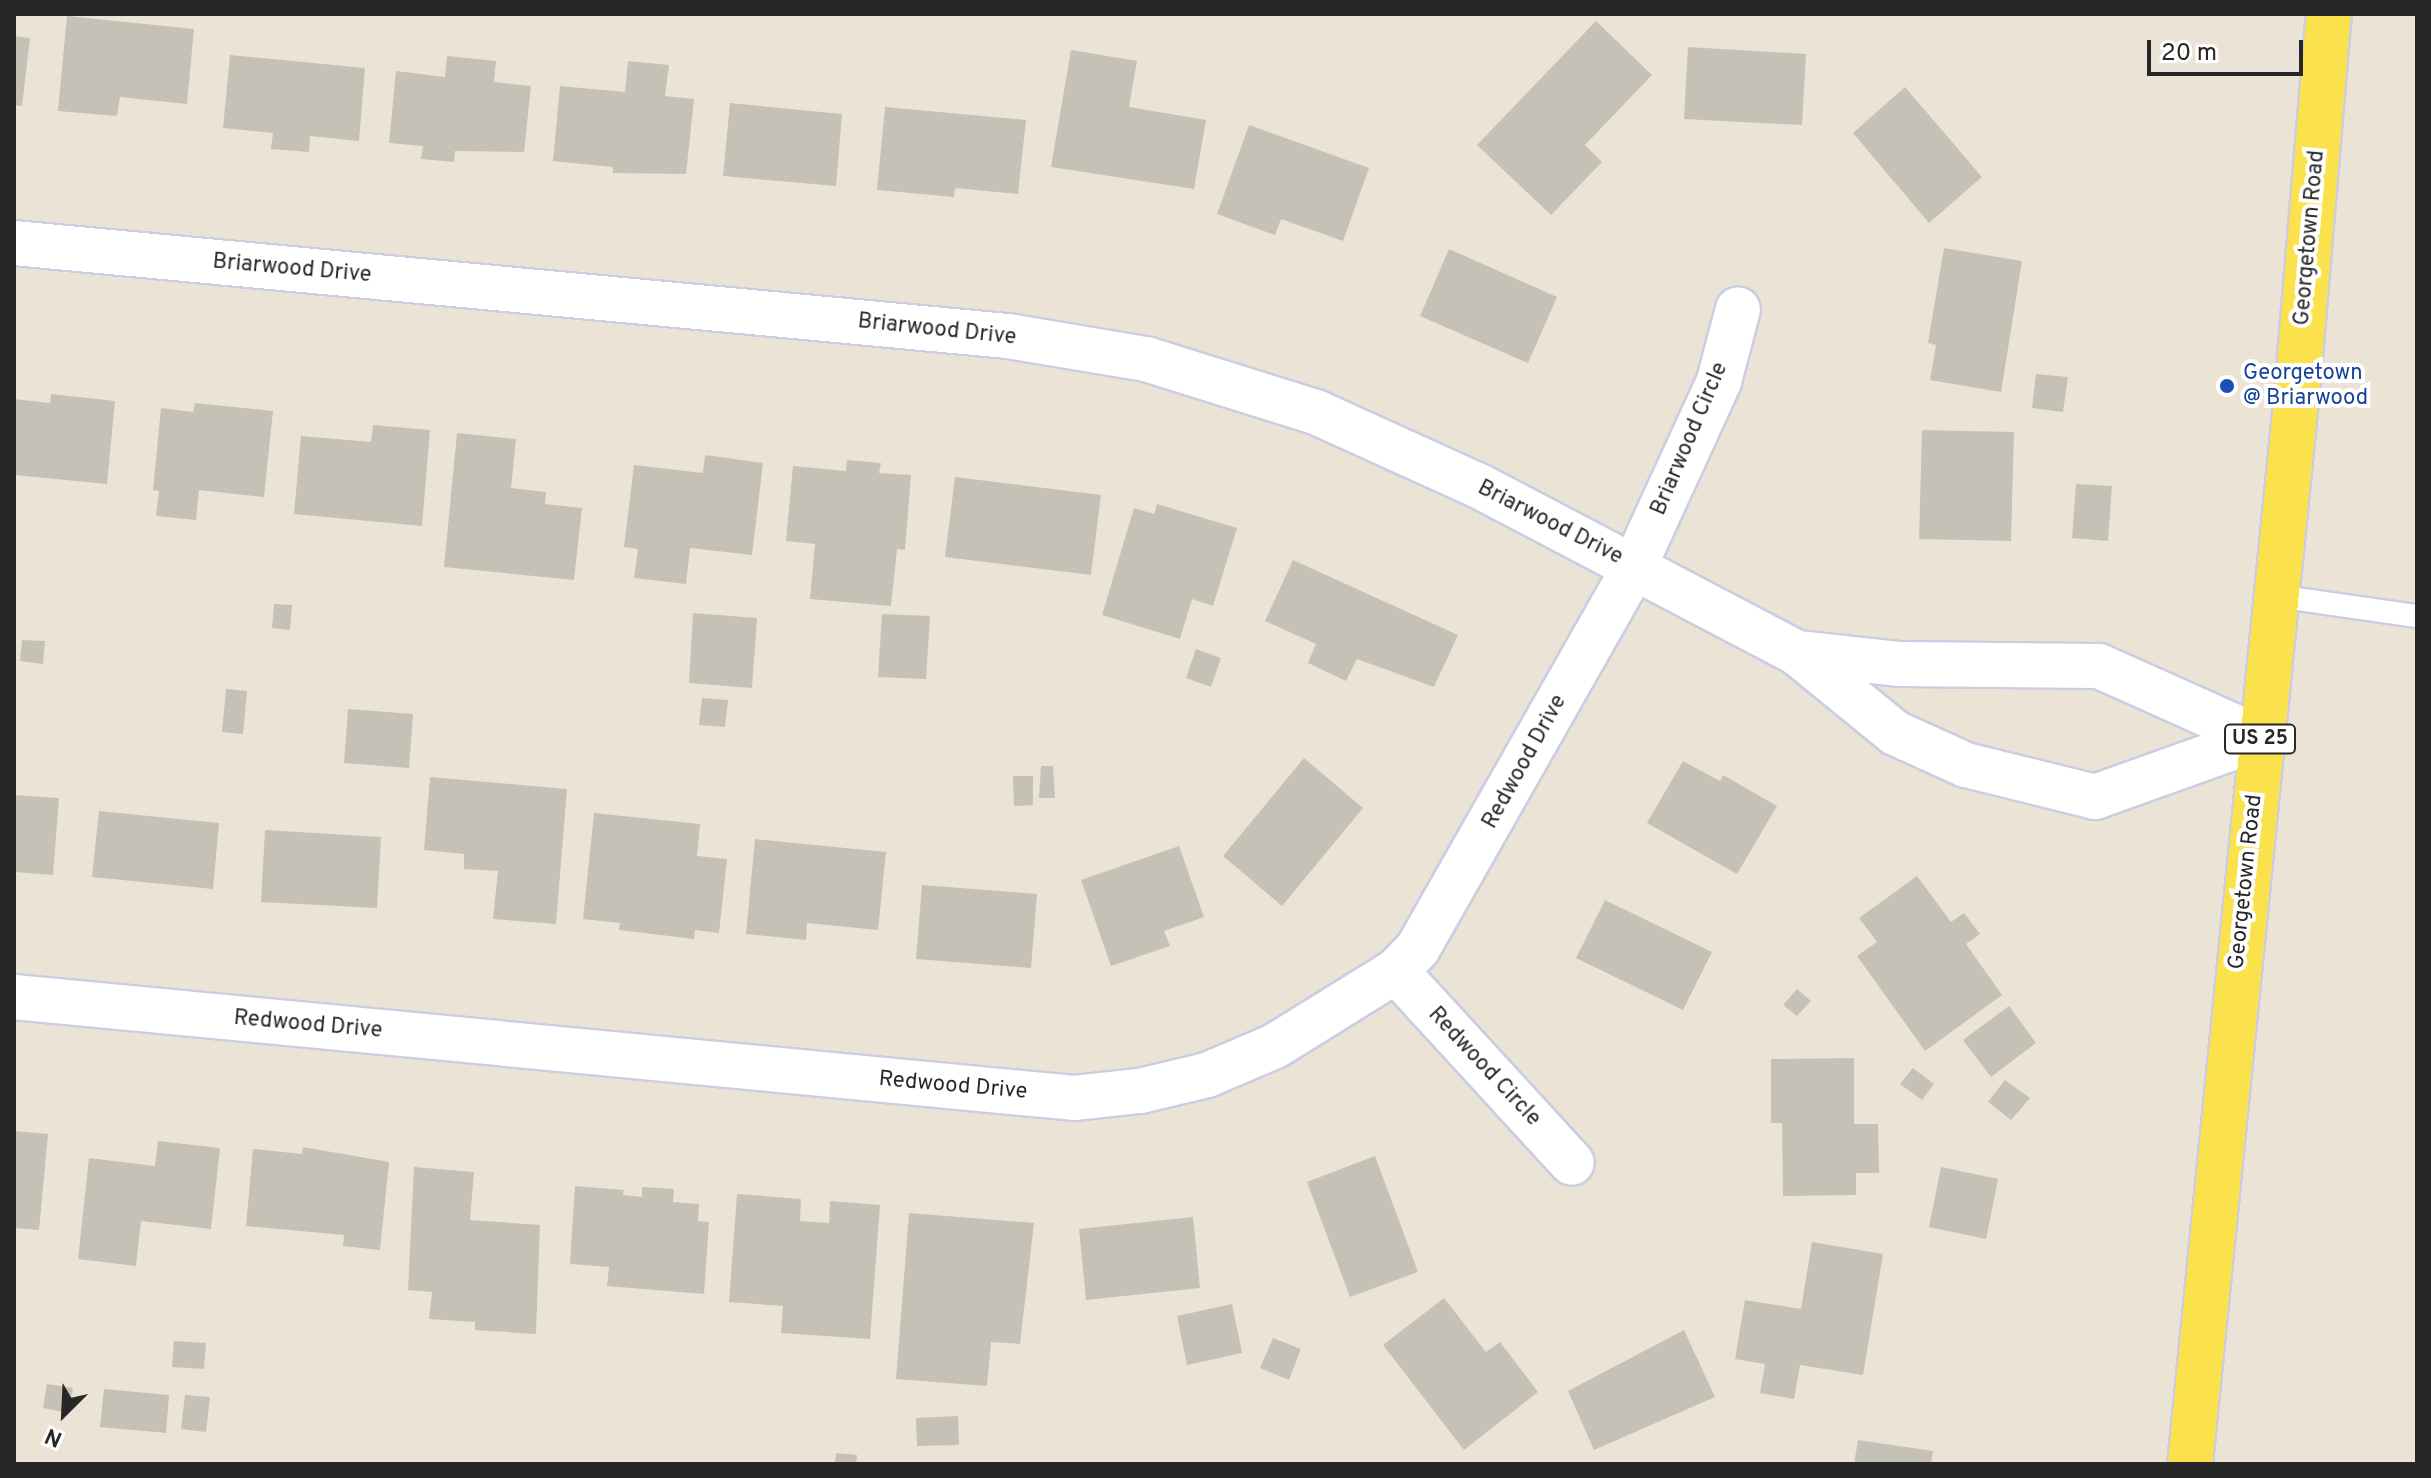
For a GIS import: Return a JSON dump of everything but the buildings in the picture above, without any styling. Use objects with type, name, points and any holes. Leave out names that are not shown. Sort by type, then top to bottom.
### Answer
[{"type":"main road","name":"Georgetown Road","points":[[2190,1464],[2276,596],[2329,14]]},
{"type":"street","name":"Briarwood Drive","points":[[14,243],[1008,336],[1146,359],[1318,413],[1479,486],[1797,653],[1895,733],[1966,765],[2095,797],[2260,738]]},
{"type":"street","name":"Briarwood Circle","points":[[1634,567],[1719,381],[1738,309]]},
{"type":"street","name":"Redwood Drive","points":[[14,997],[1074,1098],[1140,1091],[1207,1075],[1275,1046],[1396,971],[1443,909],[1634,567]]},
{"type":"street","name":"Briarwood Drive","points":[[1797,653],[1900,664],[2099,666],[2260,738]]},
{"type":"street","name":"Redwood Circle","points":[[1396,971],[1572,1163]]},
{"type":"lane","points":[[2276,596],[2417,616]]},
{"type":"place","name":"Georgetown @ Briarwood","points":[[2227,386]]}]
